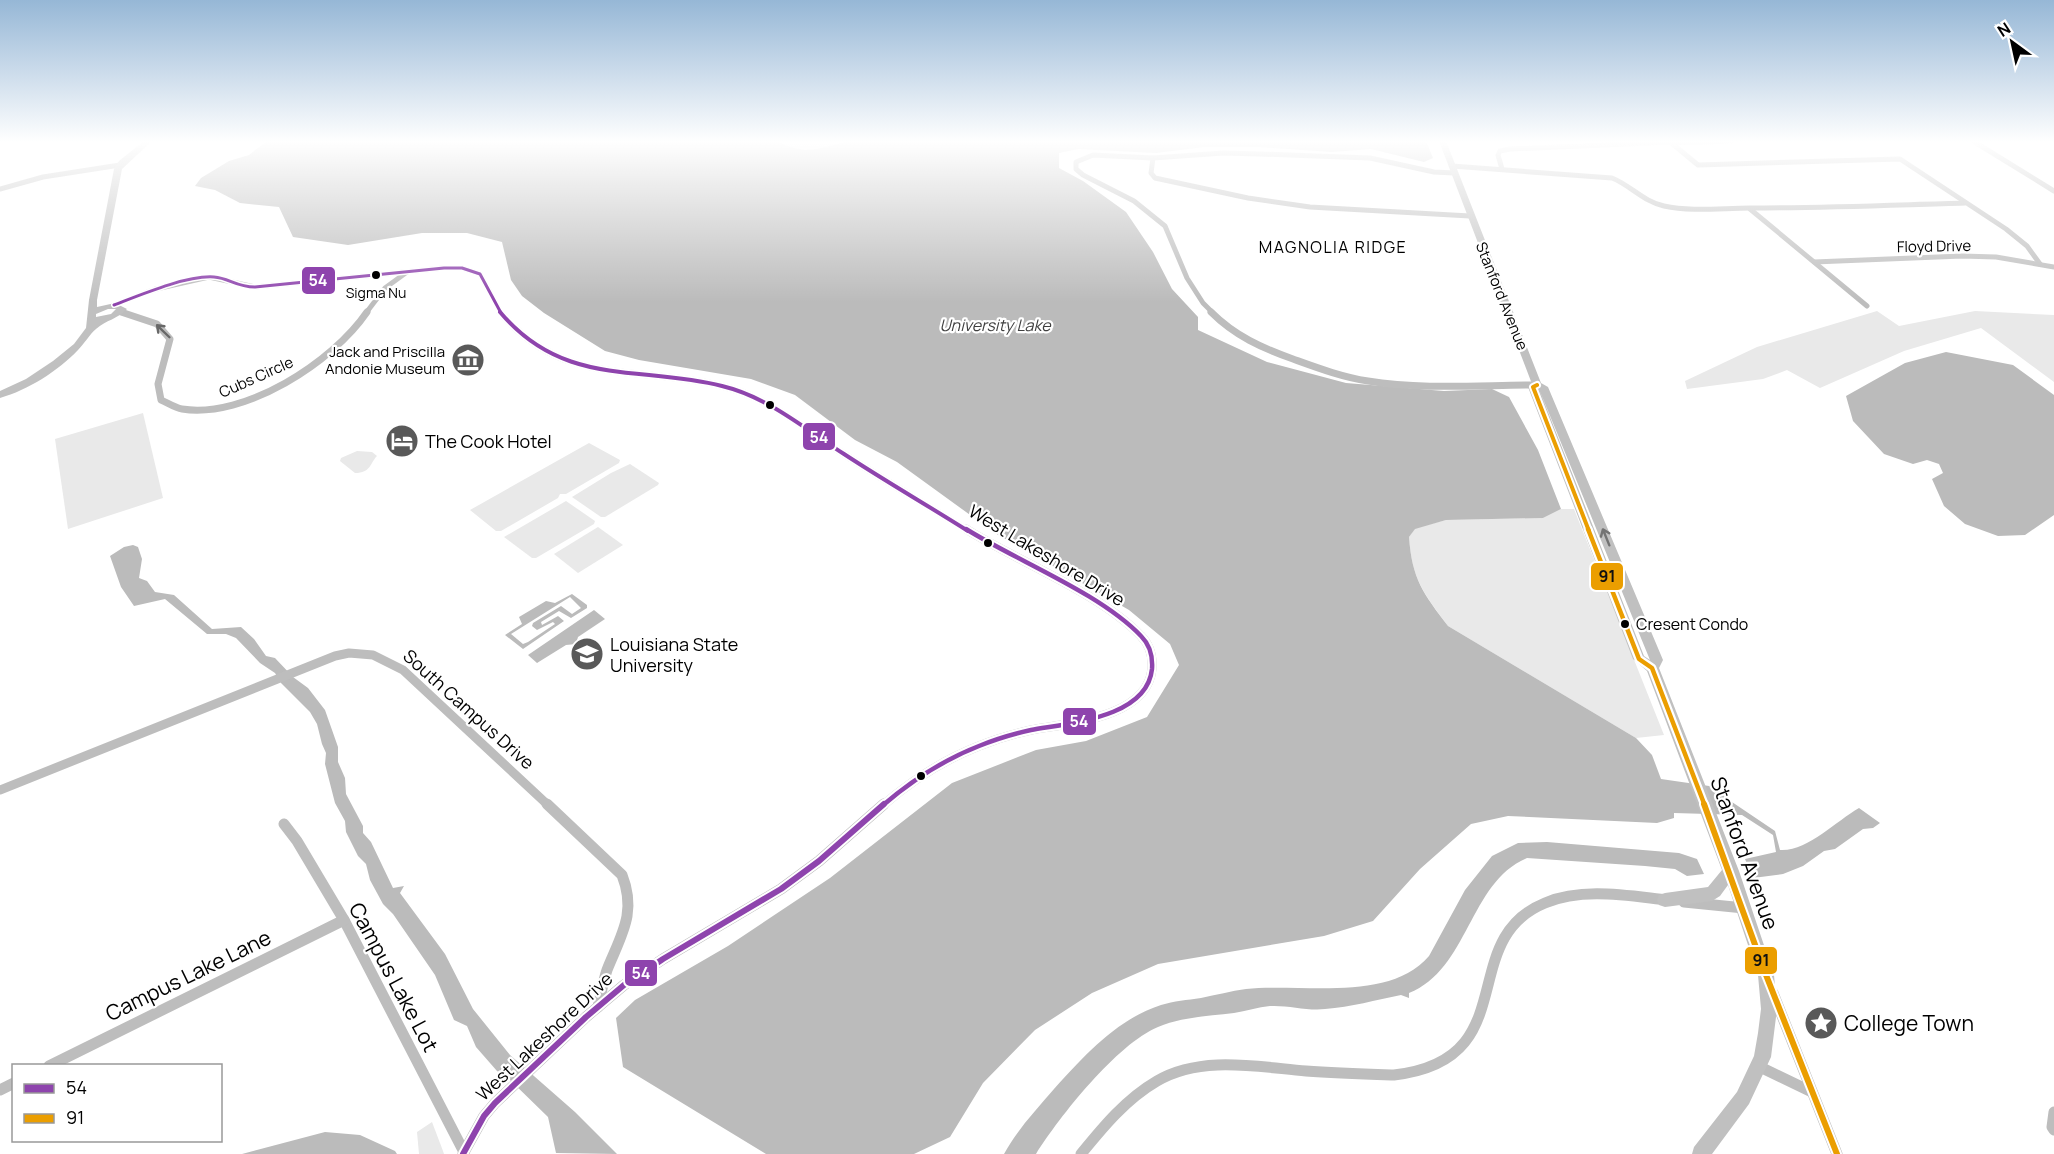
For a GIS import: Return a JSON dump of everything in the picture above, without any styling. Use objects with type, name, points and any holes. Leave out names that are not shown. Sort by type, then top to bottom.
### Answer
[{"type":"street","points":[[0,395],[36,377],[66,356],[81,340],[91,319],[114,195]]},
{"type":"street","points":[[1123,195],[1165,226],[1187,278],[1203,303],[1228,329],[1271,351],[1328,371],[1368,381],[1426,385],[1537,385]]},
{"type":"street","points":[[1233,195],[1350,211],[1470,216]]},
{"type":"street","name":"Stanford Avenue","points":[[1462,195],[1537,385],[1533,387],[1542,415],[1639,658],[1652,668],[1731,871],[1766,975],[1837,1154]]},
{"type":"street","points":[[1641,195],[1649,201],[1663,206],[1749,208],[1965,203]]},
{"type":"street","points":[[1953,195],[2006,229],[2027,246],[2040,264]]},
{"type":"street","points":[[1749,208],[1867,306]]},
{"type":"street","name":"Floyd Drive","points":[[1814,262],[1962,256],[1996,257],[2054,267]]},
{"type":"street","name":"West Lakeshore Drive","points":[[117,308],[153,290],[209,277],[218,277],[241,287],[255,287],[456,268],[478,273],[488,283],[494,303],[509,322],[555,354],[575,364],[601,370],[711,383],[743,393],[778,409],[839,451],[1107,610],[1143,638],[1153,658],[1152,674],[1144,690],[1118,711],[1011,735],[972,748],[939,764],[894,796],[825,857],[786,887],[644,972],[598,1007],[495,1103],[484,1116],[463,1153]]},
{"type":"street","name":"Cubs Circle","points":[[117,308],[157,324],[170,339],[158,384],[161,400],[182,409],[221,408],[276,386],[313,366],[360,325],[385,288],[407,272]]},
{"type":"street","points":[[95,295],[101,303],[117,308]]},
{"type":"street","points":[[91,319],[117,308]]},
{"type":"street","points":[[91,319],[103,320],[117,308]]},
{"type":"street","name":"South Campus Drive","points":[[0,790],[317,662],[343,654],[361,653],[385,657],[397,663],[622,875],[629,892],[630,912],[603,983],[598,1007]]},
{"type":"street","name":"Campus Lake Lot","points":[[284,824],[297,841],[344,920],[463,1153]]},
{"type":"street","points":[[1665,900],[1712,894],[1717,890],[1721,878],[1731,871]]},
{"type":"street","points":[[1081,1154],[1141,1091],[1178,1071],[1204,1066],[1243,1064],[1307,1071],[1395,1075],[1443,1060],[1464,1046],[1471,1036],[1482,1010],[1495,957],[1512,924],[1529,910],[1549,901],[1571,896],[1617,895],[1744,908]]},
{"type":"street","name":"Campus Lake Lane","points":[[51,1064],[344,920]]},
{"type":"street","points":[[1701,1154],[1743,1098],[1758,1066],[1767,1034],[1769,1009],[1766,975]]},
{"type":"street","points":[[1758,1066],[1812,1092]]},
{"type":"street","points":[[2054,1112],[2052,1127],[2054,1130]]},
{"type":"shaded area","points":[[1877,311],[1899,326],[1975,311],[2054,315],[2054,382],[1981,328],[1904,351],[1820,388],[1787,370],[1763,379],[1687,389],[1685,381],[1757,347]]},
{"type":"shaded area","points":[[143,413],[163,498],[68,529],[55,439]]},
{"type":"shaded area","points":[[589,443],[620,460],[619,463],[566,494],[560,494],[558,498],[501,531],[496,531],[470,510]]},
{"type":"shaded area","points":[[357,451],[372,452],[377,456],[367,469],[360,473],[355,473],[340,461],[341,458]]},
{"type":"shaded area","points":[[630,464],[659,483],[658,485],[605,517],[601,517],[572,497],[611,473]]},
{"type":"shaded area","points":[[566,501],[595,521],[594,524],[536,558],[532,558],[504,537]]},
{"type":"shaded area","points":[[1561,509],[1574,509],[1664,735],[1636,738],[1448,626],[1420,584],[1413,564],[1409,537],[1415,528],[1446,520],[1543,518]]},
{"type":"shaded area","points":[[598,527],[623,545],[578,573],[554,554]]},
{"type":"shaded area","points":[[432,1122],[444,1154],[419,1154],[417,1132]]},
{"type":"water","name":"University Lake","points":[[224,195],[1102,195],[1126,212],[1153,252],[1172,289],[1198,317],[1198,330],[1267,362],[1346,383],[1444,391],[1492,389],[1509,397],[1538,450],[1561,509],[1543,518],[1446,520],[1415,529],[1409,537],[1416,575],[1425,594],[1448,626],[1636,738],[1652,755],[1661,779],[1716,787],[1729,800],[1775,831],[1780,850],[1790,849],[1811,841],[1859,808],[1880,823],[1873,828],[1863,829],[1835,849],[1824,851],[1803,866],[1783,874],[1753,878],[1745,859],[1776,852],[1773,835],[1742,815],[1674,813],[1674,818],[1657,823],[1508,816],[1471,824],[1420,869],[1373,921],[1324,936],[1158,964],[1092,993],[1035,1030],[983,1083],[950,1137],[914,1154],[766,1154],[623,1067],[616,1018],[635,1000],[728,946],[830,878],[952,783],[1036,750],[1086,741],[1147,717],[1179,665],[1170,644],[1129,610],[995,533],[897,462],[855,440],[795,395],[751,379],[639,360],[605,351],[544,313],[522,296],[511,280],[502,242],[467,233],[422,233],[348,245],[293,237],[279,207],[240,203]]},
{"type":"water","points":[[1946,352],[2013,365],[2054,395],[2054,515],[2025,535],[1998,536],[1965,524],[1944,506],[1932,479],[1943,473],[1939,464],[1927,460],[1913,464],[1884,454],[1853,421],[1846,396],[1905,363]]},
{"type":"water","points":[[133,545],[138,547],[142,559],[139,578],[147,581],[155,592],[174,595],[212,629],[241,627],[254,639],[266,656],[275,658],[293,677],[308,688],[325,710],[338,747],[338,762],[345,778],[346,794],[363,826],[363,833],[371,842],[393,888],[404,886],[400,893],[445,954],[473,1009],[510,1055],[575,1112],[617,1154],[556,1153],[548,1117],[508,1078],[497,1071],[476,1047],[467,1026],[454,1020],[435,975],[393,914],[383,904],[370,880],[366,864],[358,856],[346,832],[345,821],[335,803],[325,764],[326,753],[317,724],[310,712],[281,683],[275,673],[260,663],[236,638],[226,634],[207,634],[165,599],[134,606],[121,587],[110,556],[124,547]]},
{"type":"water","points":[[572,594],[587,605],[587,608],[571,618],[559,611],[541,622],[542,625],[558,616],[564,621],[523,649],[505,635],[522,624],[519,617],[546,601],[555,603]],"holes":[[[570,597],[581,608],[572,614],[561,606],[533,623],[532,626],[537,630],[553,622],[555,624],[523,644],[511,634]]]},
{"type":"water","points":[[594,610],[605,619],[578,637],[576,644],[566,645],[537,663],[528,655]]},
{"type":"water","points":[[1547,842],[1679,853],[1697,859],[1704,874],[1687,876],[1675,869],[1527,858],[1508,870],[1493,886],[1445,965],[1429,981],[1409,993],[1409,998],[1401,995],[1344,1007],[1318,1009],[1266,1007],[1186,1019],[1158,1027],[1142,1036],[1108,1065],[1074,1102],[1036,1154],[1004,1154],[1027,1120],[1065,1076],[1102,1040],[1130,1019],[1166,1004],[1240,990],[1343,988],[1368,986],[1391,980],[1412,971],[1429,956],[1465,890],[1492,856],[1518,843]]},
{"type":"water","points":[[325,1132],[360,1135],[397,1154],[242,1154]]},
{"type":"transit line","name":"54","points":[[114,305],[164,286],[209,277],[217,277],[241,287],[255,287],[444,268],[462,268],[473,271],[484,279],[494,303],[507,320],[553,354],[580,366],[600,371],[704,382],[724,386],[753,397],[988,543],[1105,608],[1122,619],[1148,644],[1153,660],[1151,679],[1141,694],[1126,706],[1086,720],[998,739],[950,759],[910,784],[800,876],[624,985],[586,1017],[495,1103],[484,1116],[463,1154]]},
{"type":"transit line","name":"91","points":[[1537,385],[1533,387],[1639,659],[1652,668],[1736,887],[1766,975],[1837,1154]]},
{"type":"place","name":"Sigma Nu","points":[[376,275]]},
{"type":"place","name":"Jack and Priscilla Andonie Museum","points":[[468,360]]},
{"type":"place","name":"The Cook Hotel","points":[[402,441]]},
{"type":"place","name":"Cresent Condo","points":[[1625,624]]},
{"type":"place","name":"Louisiana State University","points":[[587,654]]},
{"type":"place","name":"College Town","points":[[1821,1023]]},
{"type":"district","name":"MAGNOLIA RIDGE","points":[[1333,247]]}]
